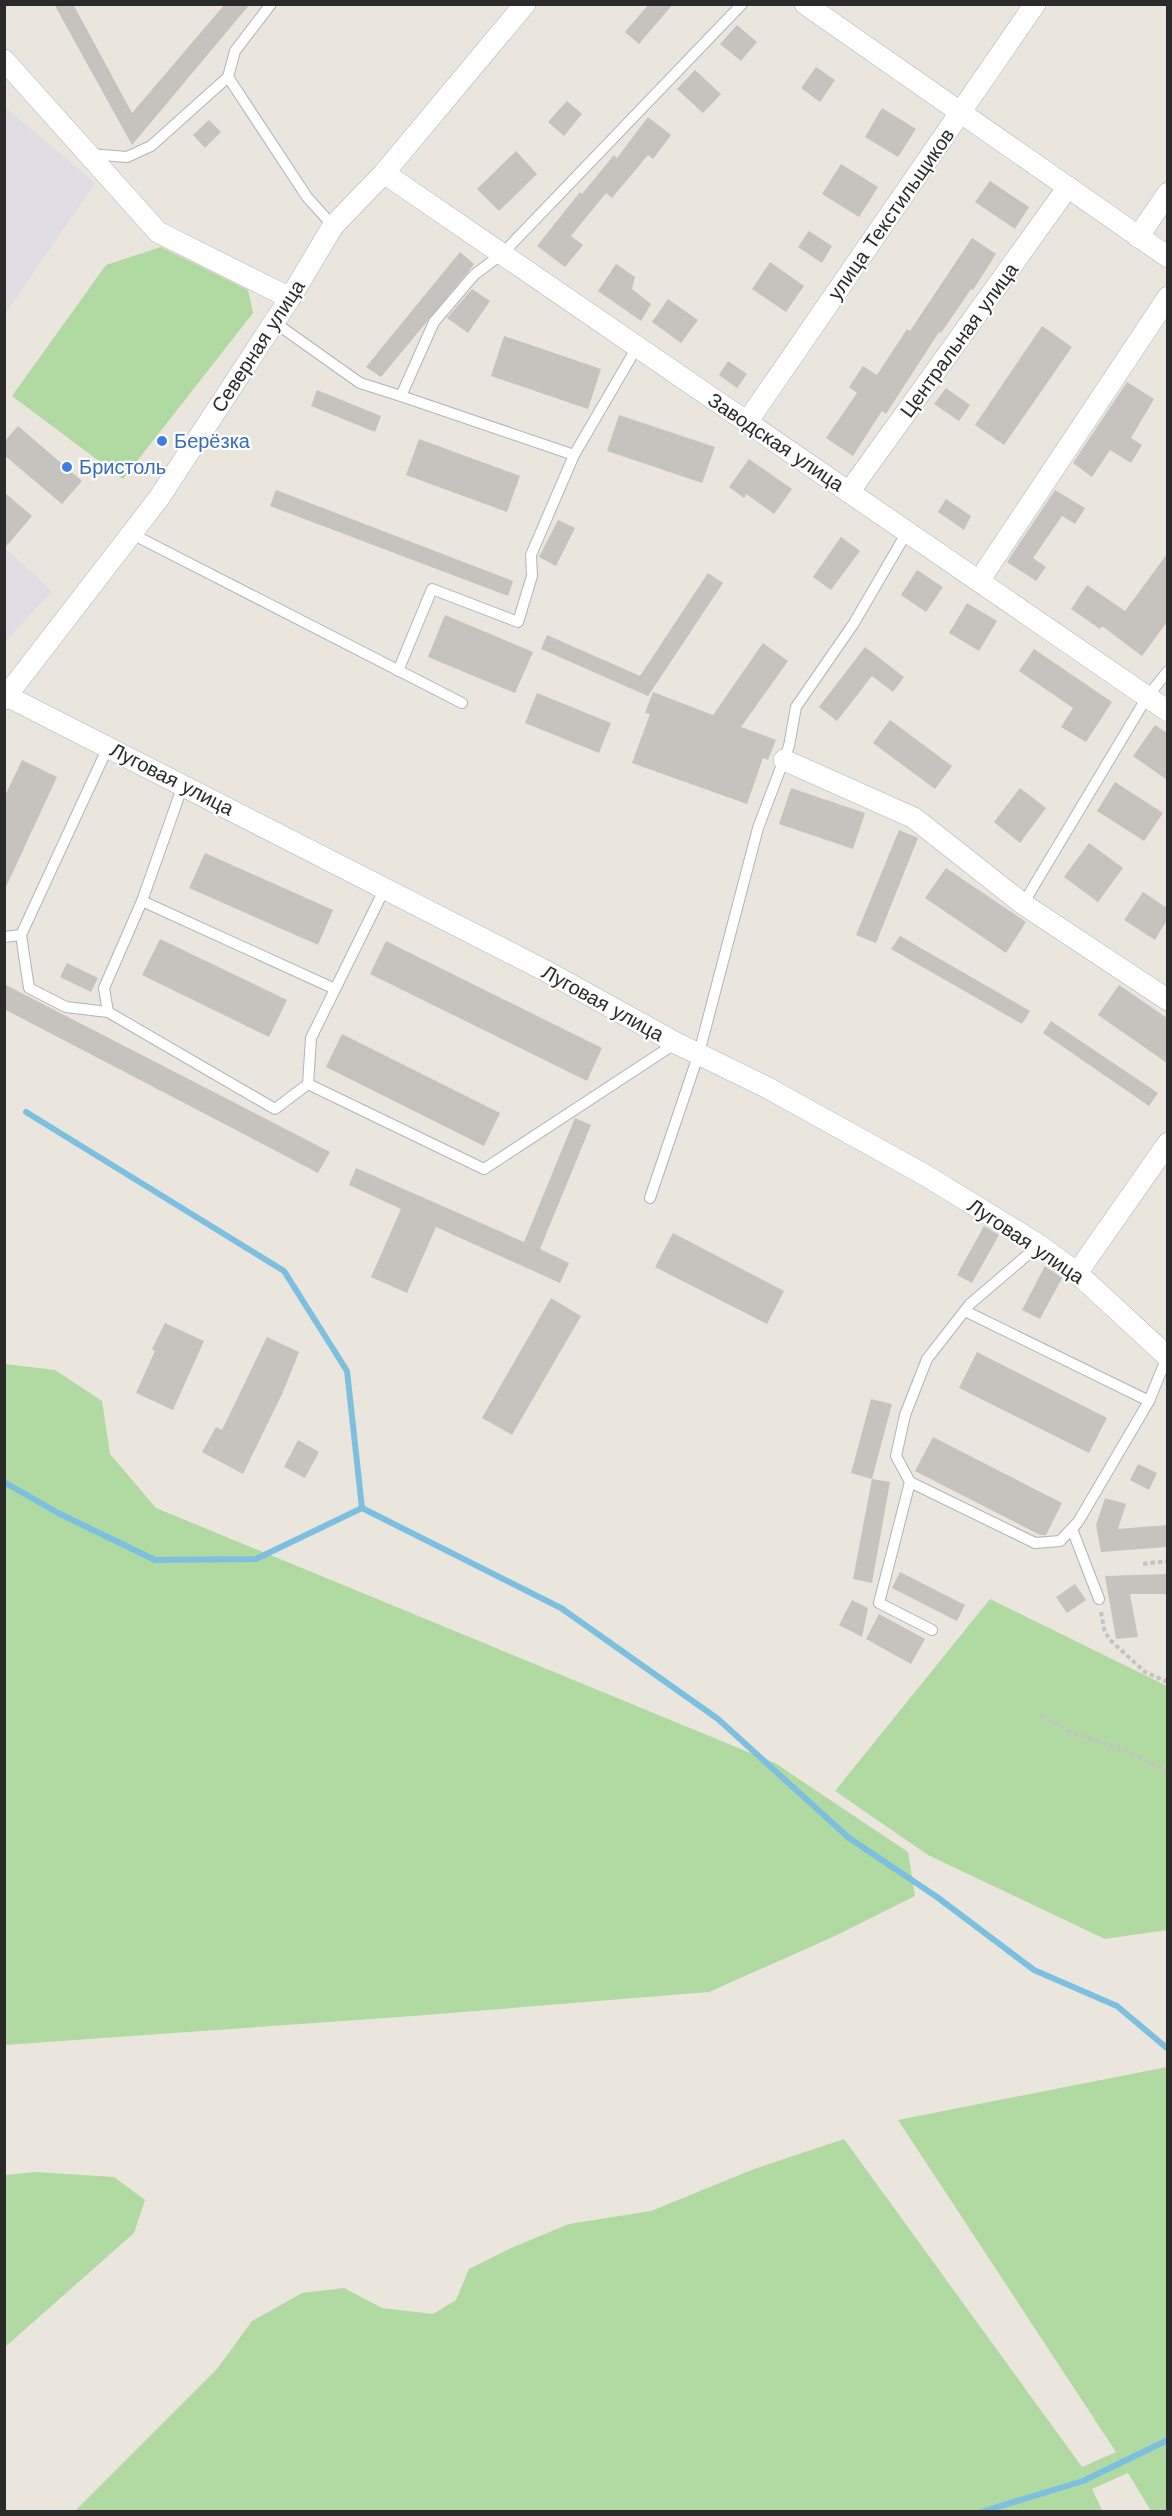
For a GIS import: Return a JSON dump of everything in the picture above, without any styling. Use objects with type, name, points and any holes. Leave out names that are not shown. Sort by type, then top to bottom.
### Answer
[{"type":"street","name":"Северная улица","points":[[6,698],[159,498],[290,298],[333,226],[384,173],[525,4]]},
{"type":"street","points":[[806,4],[1167,257]]},
{"type":"street","name":"улица Текстильщиков","points":[[747,422],[1035,4]]},
{"type":"street","points":[[4,60],[158,232],[290,298]]},
{"type":"street","name":"Заводская улица","points":[[384,173],[1167,711]]},
{"type":"street","name":"Центральная улица","points":[[849,492],[1068,187]]},
{"type":"street","points":[[1138,237],[1167,193]]},
{"type":"street","points":[[979,581],[1167,297]]},
{"type":"street","name":"Луговая улица","points":[[6,698],[108,747],[544,970],[676,1043],[766,1087],[925,1175],[1039,1245],[1077,1273],[1167,1357]]},
{"type":"street","points":[[784,760],[914,818],[1023,904],[1167,1000]]},
{"type":"street","points":[[1077,1273],[1167,1143]]},
{"type":"lane","points":[[88,154],[127,157],[151,146],[228,77],[235,51],[271,4]]},
{"type":"lane","points":[[401,396],[434,322],[474,275],[502,254],[742,4]]},
{"type":"lane","points":[[228,77],[308,197],[333,226]]},
{"type":"lane","points":[[274,322],[360,383],[574,455]]},
{"type":"lane","points":[[398,671],[432,589],[518,622],[532,576],[531,555],[574,455],[637,346]]},
{"type":"lane","points":[[650,1198],[699,1053],[758,828],[784,760],[796,707],[854,623],[907,532]]},
{"type":"lane","points":[[132,534],[462,703]]},
{"type":"lane","points":[[1023,904],[1148,697],[1167,672]]},
{"type":"lane","points":[[108,747],[21,935],[29,988],[66,1007],[108,1012],[275,1109],[308,1084],[311,1038],[385,888]]},
{"type":"lane","points":[[108,1012],[104,988],[142,901],[183,785]]},
{"type":"lane","points":[[142,901],[335,989]]},
{"type":"lane","points":[[4,937],[21,935]]},
{"type":"lane","points":[[308,1084],[484,1169],[676,1043]]},
{"type":"lane","points":[[1039,1245],[965,1311],[927,1359],[905,1415],[896,1456],[910,1482],[1035,1543],[1060,1541],[1078,1522],[1149,1401],[1167,1357]]},
{"type":"lane","points":[[965,1311],[1149,1401]]},
{"type":"lane","points":[[910,1482],[879,1603],[932,1630]]},
{"type":"lane","points":[[1072,1529],[1099,1599]]},
{"type":"path","points":[[1143,1564],[1167,1561]]},
{"type":"path","points":[[1099,1599],[1104,1629],[1109,1639],[1144,1672],[1167,1682]]},
{"type":"path","points":[[1041,1715],[1069,1731],[1123,1750],[1167,1771]]},
{"type":"shaded area","points":[[5,107],[95,183],[5,314]]},
{"type":"shaded area","points":[[4,547],[52,591],[5,642],[4,642]]},
{"type":"green space","points":[[161,247],[248,290],[253,313],[123,479],[12,396],[106,265]]},
{"type":"green space","points":[[5,1364],[55,1370],[102,1401],[110,1454],[156,1508],[775,1763],[908,1852],[915,1896],[835,1936],[709,1992],[5,2045]]},
{"type":"green space","points":[[990,1599],[1167,1686],[1167,1930],[1105,1939],[928,1855],[835,1791]]},
{"type":"green space","points":[[1167,2067],[1167,2511],[1151,2511],[1128,2473],[1092,2489],[1103,2512],[75,2511],[217,2369],[252,2321],[302,2293],[344,2288],[382,2308],[433,2314],[456,2300],[469,2269],[511,2248],[569,2224],[651,2211],[754,2169],[844,2139],[1082,2467],[1116,2452],[898,2120]]},
{"type":"green space","points":[[35,2172],[114,2177],[145,2200],[134,2233],[5,2347],[5,2175]]},
{"type":"building","points":[[54,4],[73,4],[132,113],[225,4],[250,4],[132,145]]},
{"type":"building","points":[[649,4],[673,4],[639,44],[625,32]]},
{"type":"building","points":[[737,25],[757,42],[741,61],[720,44]]},
{"type":"building","points":[[816,67],[835,80],[820,102],[801,88]]},
{"type":"building","points":[[695,70],[721,94],[703,113],[677,89]]},
{"type":"building","points":[[567,101],[582,114],[564,136],[548,122]]},
{"type":"building","points":[[882,108],[916,129],[898,157],[865,137]]},
{"type":"building","points":[[648,117],[671,135],[653,159],[648,155],[612,198],[606,193],[571,236],[583,245],[565,267],[537,246],[580,192],[582,194],[614,155],[617,158]]},
{"type":"building","points":[[209,120],[221,132],[205,148],[193,135]]},
{"type":"building","points":[[516,151],[537,174],[499,211],[477,189]]},
{"type":"building","points":[[841,164],[878,187],[859,217],[822,194]]},
{"type":"building","points":[[990,181],[1029,207],[1015,229],[975,202]]},
{"type":"building","points":[[809,231],[832,246],[822,263],[798,247]]},
{"type":"building","points":[[972,238],[996,254],[973,290],[971,289],[941,333],[939,332],[886,414],[882,411],[853,456],[826,438],[857,393],[849,387],[863,366],[877,375],[907,329],[910,331]]},
{"type":"building","points":[[460,252],[474,264],[472,267],[381,377],[366,367]]},
{"type":"building","points":[[770,262],[804,286],[786,312],[752,289]]},
{"type":"building","points":[[616,264],[635,277],[632,289],[651,304],[641,321],[598,291]]},
{"type":"building","points":[[472,289],[490,301],[468,333],[447,318]]},
{"type":"building","points":[[668,299],[698,320],[681,343],[652,322]]},
{"type":"building","points":[[1042,326],[1072,347],[1004,445],[975,425]]},
{"type":"building","points":[[504,336],[601,369],[588,409],[491,376]]},
{"type":"building","points":[[728,361],[747,374],[737,388],[719,375]]},
{"type":"building","points":[[1127,382],[1154,399],[1131,438],[1142,445],[1131,463],[1110,450],[1092,477],[1073,463]]},
{"type":"building","points":[[946,388],[970,405],[959,421],[934,404]]},
{"type":"building","points":[[317,390],[381,416],[375,432],[311,406]]},
{"type":"building","points":[[619,415],[715,447],[702,483],[607,451]]},
{"type":"building","points":[[18,426],[82,481],[62,504],[4,455],[4,442]]},
{"type":"building","points":[[419,439],[520,476],[507,512],[406,475]]},
{"type":"building","points":[[749,459],[792,489],[774,514],[746,494],[744,498],[729,487]]},
{"type":"building","points":[[276,490],[513,581],[508,596],[270,506]]},
{"type":"building","points":[[1055,490],[1085,508],[1075,524],[1062,516],[1033,558],[1046,567],[1036,581],[1007,562]]},
{"type":"building","points":[[4,492],[32,516],[4,549]]},
{"type":"building","points":[[946,499],[971,516],[964,530],[938,512]]},
{"type":"building","points":[[558,520],[575,528],[556,566],[539,557]]},
{"type":"building","points":[[841,537],[860,551],[831,590],[813,577]]},
{"type":"building","points":[[1167,554],[1167,622],[1142,656],[1102,626],[1100,629],[1071,609],[1087,585],[1125,611]]},
{"type":"building","points":[[917,570],[943,587],[926,612],[901,595]]},
{"type":"building","points":[[708,573],[723,583],[648,696],[541,649],[547,635],[640,676]]},
{"type":"building","points":[[967,603],[997,621],[979,651],[949,633]]},
{"type":"building","points":[[445,615],[533,652],[515,693],[428,657]]},
{"type":"building","points":[[763,643],[788,661],[741,727],[776,740],[768,760],[763,758],[747,804],[632,763],[650,714],[645,713],[653,692],[713,715]]},
{"type":"building","points":[[865,647],[904,677],[893,692],[872,676],[837,721],[819,707]]},
{"type":"building","points":[[1034,649],[1112,702],[1086,742],[1061,727],[1073,708],[1019,671]]},
{"type":"building","points":[[537,693],[611,723],[599,753],[525,723]]},
{"type":"building","points":[[890,720],[952,766],[935,789],[873,743]]},
{"type":"building","points":[[1155,725],[1167,733],[1167,780],[1133,756]]},
{"type":"building","points":[[22,760],[57,777],[4,891],[4,798]]},
{"type":"building","points":[[1115,782],[1163,813],[1144,841],[1097,811]]},
{"type":"building","points":[[791,788],[865,813],[853,849],[779,824]]},
{"type":"building","points":[[1020,788],[1046,808],[1020,843],[994,822]]},
{"type":"building","points":[[899,830],[918,838],[876,943],[856,935]]},
{"type":"building","points":[[1089,843],[1123,868],[1098,902],[1064,877]]},
{"type":"building","points":[[205,853],[333,910],[318,945],[189,888]]},
{"type":"building","points":[[946,868],[1026,922],[1006,953],[925,898]]},
{"type":"building","points":[[1143,892],[1167,908],[1167,920],[1155,940],[1124,920]]},
{"type":"building","points":[[900,936],[1030,1011],[1022,1024],[891,949]]},
{"type":"building","points":[[160,939],[287,1000],[269,1037],[142,975]]},
{"type":"building","points":[[386,941],[602,1048],[587,1081],[370,974]]},
{"type":"building","points":[[67,963],[98,978],[91,992],[60,977]]},
{"type":"building","points":[[4,984],[330,1152],[318,1173],[4,1009]]},
{"type":"building","points":[[1119,985],[1167,1018],[1167,1063],[1098,1015]]},
{"type":"building","points":[[1051,1021],[1158,1093],[1149,1106],[1043,1033]]},
{"type":"building","points":[[342,1034],[500,1113],[484,1146],[326,1067]]},
{"type":"building","points":[[575,1118],[591,1125],[540,1249],[569,1263],[560,1283],[436,1227],[407,1293],[371,1277],[401,1209],[349,1185],[356,1168],[524,1242]]},
{"type":"building","points":[[984,1226],[999,1235],[972,1283],[957,1275]]},
{"type":"building","points":[[673,1233],[784,1291],[767,1324],[655,1267]]},
{"type":"building","points":[[1045,1266],[1062,1278],[1040,1319],[1022,1310]]},
{"type":"building","points":[[551,1298],[581,1316],[512,1435],[482,1418]]},
{"type":"building","points":[[165,1323],[204,1341],[173,1410],[136,1393],[155,1351],[152,1349]]},
{"type":"building","points":[[267,1337],[299,1352],[283,1392],[243,1474],[202,1452],[216,1427],[222,1430]]},
{"type":"building","points":[[977,1352],[1107,1418],[1089,1453],[959,1388]]},
{"type":"building","points":[[871,1399],[892,1404],[872,1479],[851,1473]]},
{"type":"building","points":[[933,1437],[1062,1503],[1046,1535],[1040,1535],[915,1471]]},
{"type":"building","points":[[298,1440],[319,1452],[305,1478],[284,1467]]},
{"type":"building","points":[[1138,1464],[1157,1473],[1149,1490],[1130,1480]]},
{"type":"building","points":[[872,1479],[890,1482],[872,1583],[853,1579]]},
{"type":"building","points":[[1105,1498],[1126,1504],[1118,1529],[1167,1525],[1167,1547],[1101,1552],[1096,1525]]},
{"type":"building","points":[[900,1572],[965,1605],[957,1621],[892,1588]]},
{"type":"building","points":[[1167,1574],[1167,1594],[1130,1594],[1138,1637],[1116,1639],[1105,1576]]},
{"type":"building","points":[[1075,1584],[1086,1600],[1067,1613],[1056,1597]]},
{"type":"building","points":[[852,1600],[868,1608],[862,1637],[839,1625]]},
{"type":"building","points":[[879,1614],[925,1639],[911,1664],[866,1639]]},
{"type":"waterway","points":[[26,1112],[284,1271],[347,1371],[362,1508]]},
{"type":"waterway","points":[[4,1482],[58,1513],[155,1560],[256,1559],[362,1508]]},
{"type":"waterway","points":[[362,1508],[561,1608],[718,1719],[849,1838],[937,1897],[1034,1970],[1117,2006],[1168,2049]]},
{"type":"waterway","points":[[981,2512],[1083,2481],[1168,2440]]},
{"type":"place","name":"Берёзка","points":[[162,441]]},
{"type":"place","name":"Бристоль","points":[[67,467]]}]
